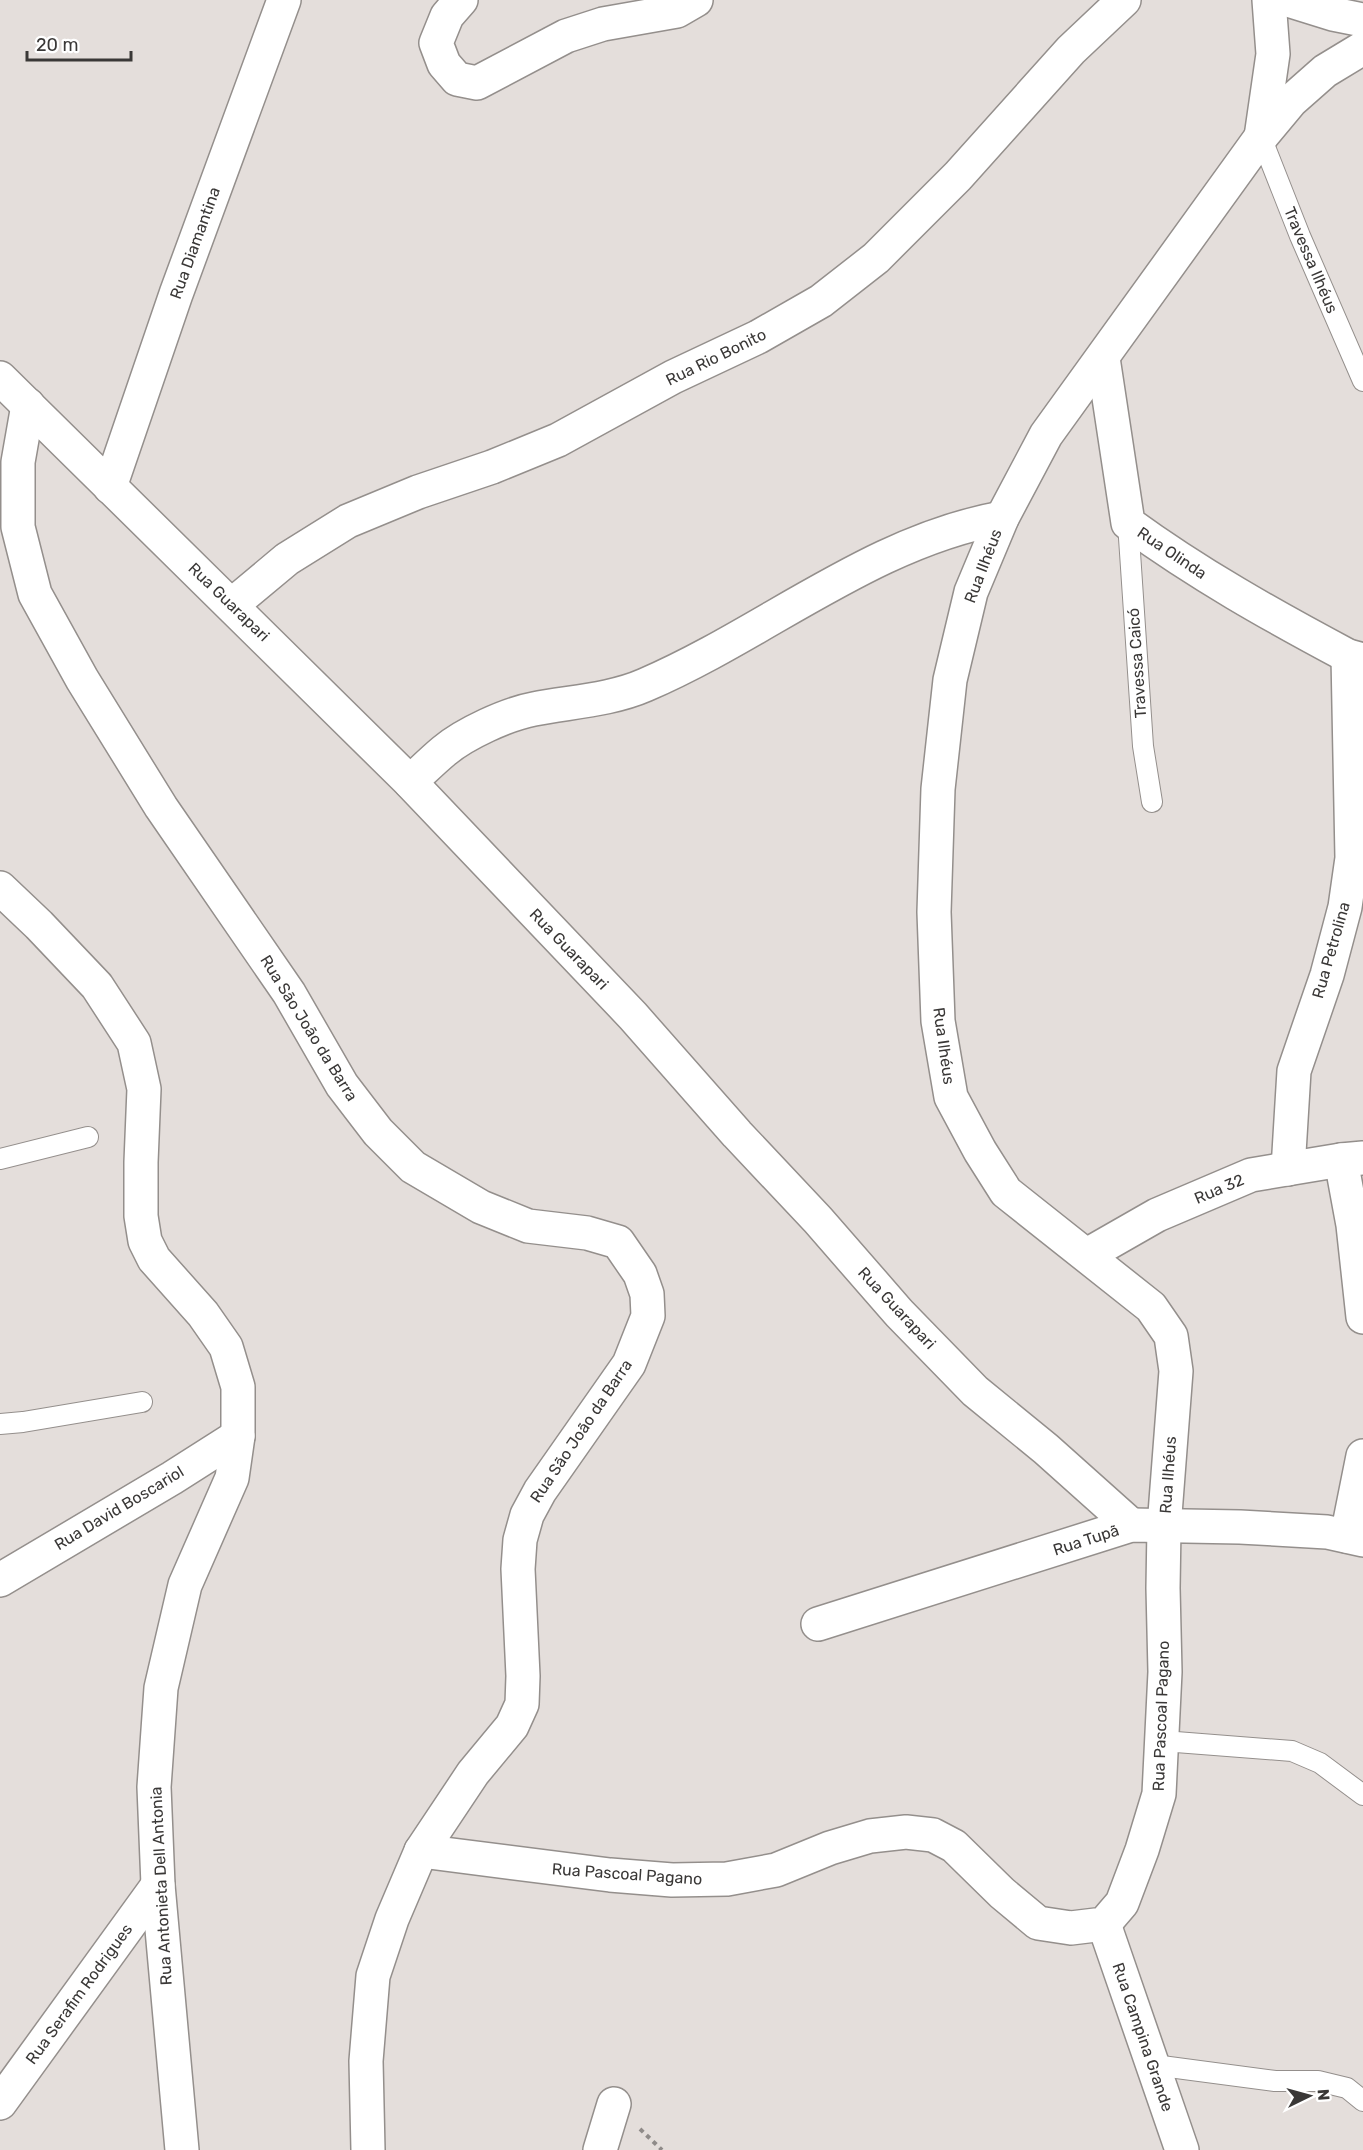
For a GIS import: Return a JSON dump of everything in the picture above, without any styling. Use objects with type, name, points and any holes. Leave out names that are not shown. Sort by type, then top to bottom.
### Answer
[{"type":"street","name":"Rua Diamantina","points":[[110,487],[176,294],[284,0]]},
{"type":"street","points":[[461,0],[447,16],[436,43],[444,64],[457,79],[477,83],[566,36],[603,24],[677,11],[696,0]]},
{"type":"street","name":"Rua Rio Bonito","points":[[232,605],[287,559],[348,521],[418,492],[492,467],[558,440],[673,377],[758,337],[821,301],[876,258],[958,176],[1071,50],[1124,0]]},
{"type":"street","points":[[1261,137],[1273,54],[1269,0]]},
{"type":"street","points":[[1288,0],[1333,14],[1363,20]]},
{"type":"street","name":"Rua Ilhéus","points":[[1164,1527],[1176,1371],[1171,1336],[1151,1307],[1006,1192],[980,1151],[951,1097],[938,1021],[934,912],[938,789],[950,680],[970,592],[1002,518],[1046,435],[1261,137],[1291,101],[1325,71],[1363,48]]},
{"type":"street","name":"Rua Olinda","points":[[1103,358],[1128,523],[1174,556],[1260,610],[1356,658]]},
{"type":"street","name":"Rua Guarapari","points":[[0,378],[410,782],[633,1016],[907,1321],[975,1390],[1046,1449],[1131,1525]]},
{"type":"street","name":"Rua São João da Barra","points":[[28,405],[18,462],[18,527],[35,594],[82,679],[161,807],[289,993],[342,1085],[378,1132],[413,1167],[481,1207],[528,1226],[586,1233],[618,1242],[640,1274],[647,1294],[648,1317],[628,1364],[540,1491],[527,1515],[520,1540],[518,1569],[523,1676],[522,1704],[512,1726],[473,1773],[421,1851],[392,1919],[373,1976],[366,2061],[368,2150]]},
{"type":"street","name":"Rua Ilhéus","points":[[410,782],[445,749],[489,724],[531,710],[590,700],[642,687],[701,660],[828,587],[887,557],[972,524],[1002,518]]},
{"type":"street","name":"Rua Petrolina","points":[[1288,1169],[1294,1071],[1333,952],[1345,907],[1352,858],[1356,658]]},
{"type":"street","name":"Rua Antonieta Dell Antonia","points":[[0,888],[97,986],[134,1043],[144,1089],[141,1215],[145,1241],[154,1259],[203,1314],[226,1347],[238,1387],[238,1436],[232,1478],[185,1585],[161,1688],[154,1787],[158,1886],[182,2150]]},
{"type":"street","points":[[1352,1159],[1353,1225],[1363,1317]]},
{"type":"street","name":"Rua 32","points":[[1087,1255],[1157,1215],[1251,1175],[1352,1159]]},
{"type":"street","name":"Rua David Boscariol","points":[[0,1580],[238,1436]]},
{"type":"street","points":[[1355,1538],[1363,1456]]},
{"type":"street","name":"Rua Tupã","points":[[818,1624],[1131,1525],[1240,1527],[1327,1532],[1355,1538]]},
{"type":"street","name":"Rua Pascoal Pagano","points":[[421,1851],[610,1875],[672,1880],[727,1879],[776,1870],[830,1848],[870,1836],[906,1832],[933,1835],[954,1846],[1002,1893],[1038,1923],[1071,1928],[1104,1924],[1122,1903],[1142,1850],[1159,1794],[1165,1672],[1164,1527]]},
{"type":"street","name":"Rua Serafim Rodrigues","points":[[0,2103],[158,1886]]},
{"type":"street","name":"Rua Campina Grande","points":[[1104,1924],[1182,2150]]},
{"type":"street","points":[[600,2150],[614,2104]]},
{"type":"lane","name":"Travessa Ilhéus","points":[[1261,137],[1300,236],[1363,381]]},
{"type":"lane","name":"Travessa Caicó","points":[[1128,523],[1143,746],[1152,802]]},
{"type":"lane","points":[[0,1159],[88,1137]]},
{"type":"lane","points":[[0,1424],[142,1402]]},
{"type":"lane","points":[[1163,1741],[1292,1751],[1320,1763],[1363,1795]]},
{"type":"lane","points":[[1154,2066],[1275,2081],[1318,2081],[1347,2088],[1363,2101]]}]
